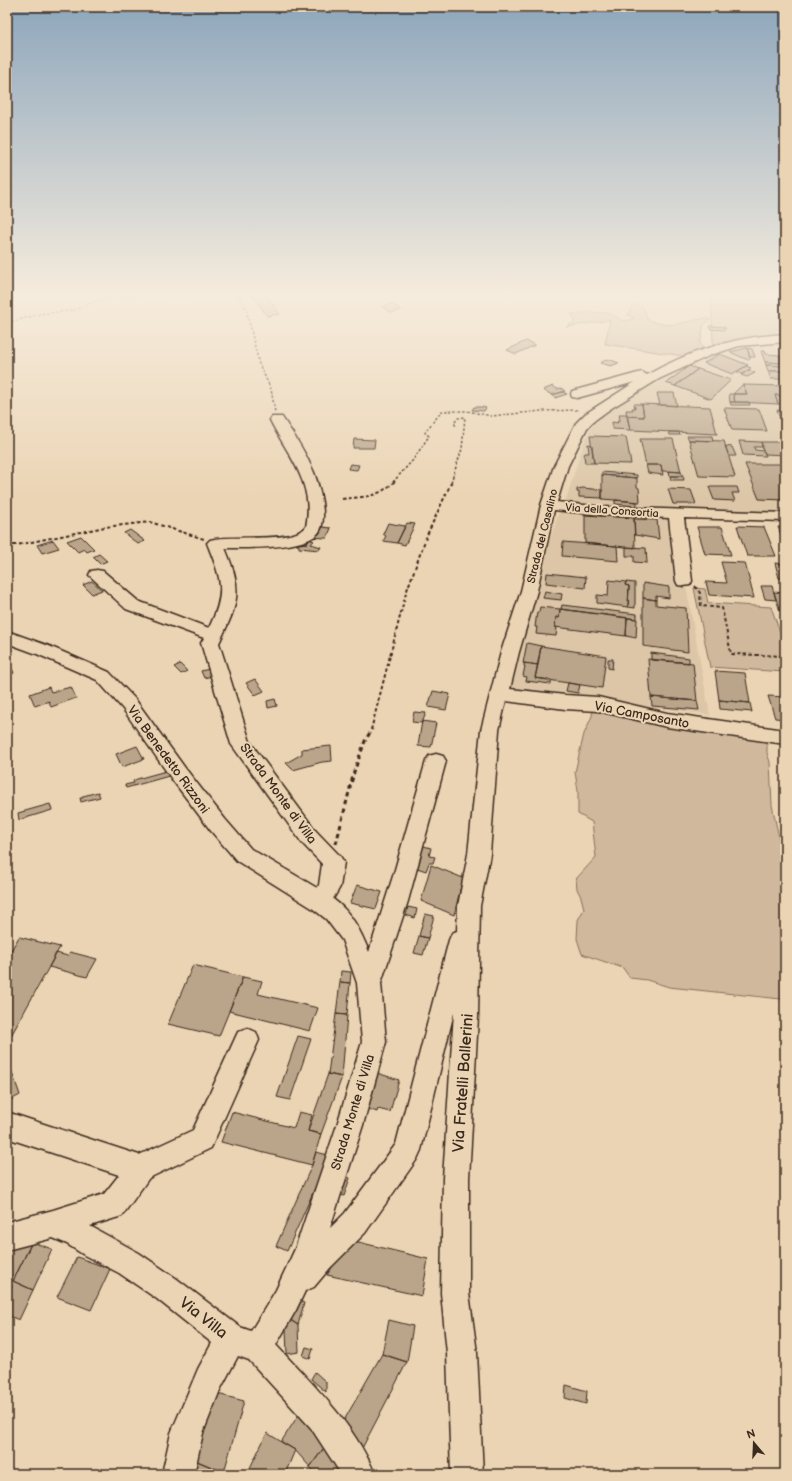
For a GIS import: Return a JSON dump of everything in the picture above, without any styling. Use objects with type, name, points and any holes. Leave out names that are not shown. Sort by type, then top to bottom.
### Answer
[{"type":"street","name":"Strada del Casalino","points":[[500,694],[529,591],[548,505],[561,466],[581,426],[599,410],[659,372],[686,361]]},
{"type":"street","name":"Strada del Casalino","points":[[577,394],[638,376],[659,372]]},
{"type":"street","points":[[215,543],[243,544],[296,537],[311,532],[316,523],[316,516],[306,470],[277,420]]},
{"type":"street","name":"Via della Consortia","points":[[548,505],[602,511],[785,517]]},
{"type":"street","name":"Via della Consortia","points":[[676,514],[684,581]]},
{"type":"street","name":"Strada Monte di Villa","points":[[215,543],[227,577],[229,590],[223,616],[210,643],[241,744],[310,837],[333,862]]},
{"type":"street","points":[[97,575],[132,606],[214,636]]},
{"type":"street","name":"Via Benedetto Rizzoni","points":[[7,637],[50,652],[103,676],[129,704],[218,826],[244,855],[320,901]]},
{"type":"street","name":"Via Camposanto","points":[[500,694],[565,702],[598,704],[667,720],[785,737]]},
{"type":"street","name":"Via Fratelli Ballerini","points":[[467,1474],[462,1353],[455,1293],[456,1178],[466,1017],[469,906],[479,854],[490,730],[500,694]]},
{"type":"street","points":[[369,983],[384,943],[409,863],[436,761]]},
{"type":"street","points":[[320,901],[330,887],[333,862]]},
{"type":"street","name":"Strada Monte di Villa","points":[[286,1300],[308,1253],[350,1125],[374,1042],[369,983],[351,935],[334,912],[320,901]]},
{"type":"street","name":"Strada Monte di Villa","points":[[178,1474],[187,1434],[209,1380],[286,1300],[320,1258],[356,1222],[408,1150],[469,906]]},
{"type":"street","points":[[7,1236],[30,1228],[54,1224],[112,1206],[140,1169],[202,1139],[246,1040]]},
{"type":"street","points":[[7,1125],[140,1169]]},
{"type":"street","name":"Via Villa","points":[[54,1224],[77,1234],[129,1264],[167,1288],[244,1343],[322,1417],[344,1448],[358,1474]]},
{"type":"path","points":[[258,361],[271,388],[277,420]]},
{"type":"path","points":[[342,499],[376,494],[392,482],[418,455],[429,436],[425,433],[426,430],[431,426],[442,411],[467,411],[491,416],[542,411],[578,411],[580,409]]},
{"type":"path","points":[[333,862],[354,772],[365,741],[371,731],[406,593],[427,535],[449,489],[462,449],[465,418],[458,418],[454,423],[456,426]]},
{"type":"path","points":[[7,545],[17,545],[105,527],[150,522],[215,543]]},
{"type":"path","points":[[684,581],[694,585],[700,593],[702,606],[722,608],[731,654],[785,656]]},
{"type":"shaded area","points":[[693,361],[785,361],[785,514],[564,506],[584,442],[591,427],[633,394],[665,374]]},
{"type":"shaded area","points":[[559,511],[673,516],[710,715],[511,688],[531,603]]},
{"type":"shaded area","points":[[694,588],[705,589],[708,603],[771,607],[785,646],[785,672],[710,667]]},
{"type":"shaded area","points":[[593,706],[767,737],[772,805],[785,866],[785,994],[781,999],[669,987],[647,980],[630,978],[623,968],[582,954],[577,939],[578,920],[584,909],[577,889],[576,879],[596,857],[592,822],[578,814],[578,791],[575,772],[584,734],[592,716]]},
{"type":"building","points":[[604,361],[614,361],[619,363],[611,366],[600,363]]},
{"type":"building","points":[[707,361],[738,361],[748,365],[732,374],[704,363]]},
{"type":"building","points":[[781,361],[782,363],[765,362]]},
{"type":"building","points":[[765,362],[785,363],[785,366],[766,365]]},
{"type":"building","points":[[766,365],[783,366],[785,371],[768,371]]},
{"type":"building","points":[[689,366],[698,369],[675,386],[666,383]]},
{"type":"building","points":[[746,366],[751,368],[742,374],[737,372]]},
{"type":"building","points":[[698,369],[731,380],[711,399],[675,386]]},
{"type":"building","points":[[749,370],[755,373],[747,377],[741,375]]},
{"type":"building","points":[[768,371],[785,371],[785,379],[771,379]]},
{"type":"building","points":[[742,385],[747,394],[733,394]]},
{"type":"building","points":[[743,385],[785,386],[785,396],[775,395],[778,404],[735,402],[733,394],[747,394]]},
{"type":"building","points":[[553,386],[557,389],[561,388],[565,391],[552,395],[543,390]]},
{"type":"building","points":[[563,392],[567,394],[555,398],[552,395]]},
{"type":"building","points":[[657,393],[674,393],[677,406],[660,405]]},
{"type":"building","points":[[729,394],[733,394],[735,402],[730,402]]},
{"type":"building","points":[[775,395],[785,396],[785,404],[778,404]]},
{"type":"building","points":[[730,402],[749,402],[750,405],[731,405]]},
{"type":"building","points":[[634,404],[642,404],[644,417],[627,416],[626,410],[633,410],[632,408],[635,408]]},
{"type":"building","points":[[642,404],[710,407],[717,434],[630,430],[627,416],[644,417]]},
{"type":"building","points":[[474,407],[486,408],[484,411],[472,410]]},
{"type":"building","points":[[724,408],[759,409],[767,431],[732,430]]},
{"type":"building","points":[[777,410],[785,411],[785,427],[783,427]]},
{"type":"building","points":[[619,414],[627,414],[630,430],[613,429],[612,422],[618,423],[617,420],[620,420]]},
{"type":"building","points":[[669,432],[679,432],[680,435],[670,435]]},
{"type":"building","points":[[590,436],[626,437],[631,464],[594,463]]},
{"type":"building","points":[[687,436],[712,436],[713,441],[689,440]]},
{"type":"building","points":[[354,439],[375,440],[374,448],[353,448]]},
{"type":"building","points":[[640,439],[673,439],[681,472],[662,471],[661,465],[646,465]]},
{"type":"building","points":[[689,440],[724,441],[735,477],[699,476]]},
{"type":"building","points":[[739,441],[761,442],[763,447],[754,447],[755,450],[764,451],[766,456],[743,455]]},
{"type":"building","points":[[761,442],[785,442],[785,455],[765,454]]},
{"type":"building","points":[[588,444],[592,445],[594,463],[585,463],[584,455],[585,453],[589,453]]},
{"type":"building","points":[[725,446],[732,447],[736,456],[729,456]]},
{"type":"building","points":[[350,464],[359,465],[357,470],[348,469]]},
{"type":"building","points":[[745,464],[785,464],[785,500],[759,499]]},
{"type":"building","points":[[646,465],[661,465],[663,475],[648,473]]},
{"type":"building","points":[[669,471],[681,472],[683,476],[670,476]]},
{"type":"building","points":[[602,472],[637,475],[637,478],[602,475]]},
{"type":"building","points":[[602,475],[637,478],[640,502],[602,499]]},
{"type":"building","points":[[670,476],[683,476],[684,480],[671,480]]},
{"type":"building","points":[[709,487],[737,487],[739,493],[732,493],[735,501],[714,500]]},
{"type":"building","points":[[583,488],[602,490],[602,498],[579,497],[579,492],[577,492],[577,489]]},
{"type":"building","points":[[668,489],[691,490],[696,504],[673,504]]},
{"type":"building","points":[[615,500],[637,502],[637,506],[615,504]]},
{"type":"building","points":[[585,515],[634,518],[635,548],[585,543]]},
{"type":"building","points":[[634,519],[657,520],[659,539],[635,535]]},
{"type":"building","points":[[388,523],[405,526],[397,543],[383,541],[386,536],[383,534]]},
{"type":"building","points":[[407,523],[415,524],[405,545],[397,543]]},
{"type":"building","points":[[737,526],[764,527],[776,556],[747,556]]},
{"type":"building","points":[[322,527],[331,528],[327,538],[308,537],[307,543],[282,546],[281,542],[320,533]]},
{"type":"building","points":[[697,527],[722,527],[731,555],[705,554]]},
{"type":"building","points":[[778,527],[785,527],[785,545]]},
{"type":"building","points":[[130,530],[145,541],[138,544],[124,533]]},
{"type":"building","points":[[81,536],[94,549],[87,552],[84,549],[78,552],[67,541]]},
{"type":"building","points":[[308,539],[314,541],[311,544],[321,547],[319,550],[299,548],[299,546],[295,544],[307,543]]},
{"type":"building","points":[[53,540],[59,548],[42,553],[37,545]]},
{"type":"building","points":[[563,542],[617,546],[618,561],[562,556]]},
{"type":"building","points":[[626,547],[646,548],[647,563],[634,562],[634,556],[626,556]]},
{"type":"building","points":[[99,554],[107,561],[100,564],[93,557]]},
{"type":"building","points":[[721,562],[745,563],[754,598],[709,595],[706,582],[727,583]]},
{"type":"building","points":[[775,563],[785,564],[785,579],[779,578]]},
{"type":"building","points":[[547,573],[586,577],[585,588],[546,583]]},
{"type":"building","points":[[609,580],[626,582],[625,585],[629,586],[628,607],[597,603],[597,595],[608,596]]},
{"type":"building","points":[[92,581],[102,590],[92,594],[83,585]]},
{"type":"building","points":[[626,582],[635,583],[635,608],[628,607],[629,586],[625,585]]},
{"type":"building","points":[[643,583],[669,587],[669,598],[656,596],[656,600],[643,598]]},
{"type":"building","points":[[761,586],[772,586],[776,600],[765,599]]},
{"type":"building","points":[[545,591],[562,594],[561,600],[543,598]]},
{"type":"building","points":[[774,592],[785,593],[785,611],[780,611]]},
{"type":"building","points":[[643,598],[656,600],[656,605],[686,608],[688,652],[643,646]]},
{"type":"building","points":[[562,605],[637,614],[637,619],[561,609]]},
{"type":"building","points":[[540,607],[560,609],[559,618],[556,617],[556,636],[536,634],[537,627],[535,627],[537,612],[539,612]]},
{"type":"building","points":[[560,609],[627,618],[626,636],[555,627],[556,617],[559,618]]},
{"type":"building","points":[[627,618],[637,619],[636,638],[626,636]]},
{"type":"building","points":[[527,643],[541,646],[538,665],[523,663]]},
{"type":"building","points":[[541,646],[606,656],[602,688],[535,678]]},
{"type":"building","points":[[651,653],[689,658],[689,663],[651,660]]},
{"type":"building","points":[[608,659],[613,659],[612,669],[608,668]]},
{"type":"building","points":[[648,659],[693,663],[697,701],[651,697]]},
{"type":"building","points":[[524,663],[538,665],[535,678],[551,680],[551,684],[526,681],[527,677],[523,676],[525,666]]},
{"type":"building","points":[[10,664],[14,673],[7,675],[7,665]]},
{"type":"building","points":[[180,664],[187,671],[181,674],[174,667]]},
{"type":"building","points":[[209,669],[212,676],[204,678],[201,671]]},
{"type":"building","points":[[715,671],[745,673],[750,703],[719,700]]},
{"type":"building","points":[[255,679],[264,691],[255,695],[246,683]]},
{"type":"building","points":[[568,683],[580,685],[578,693],[566,691]]},
{"type":"building","points":[[49,687],[51,692],[71,687],[76,698],[51,707],[49,701],[35,706],[30,694]]},
{"type":"building","points":[[433,691],[450,694],[446,710],[428,707]]},
{"type":"building","points":[[768,696],[785,697],[785,719],[775,718]]},
{"type":"building","points":[[651,697],[697,701],[699,710],[652,706]]},
{"type":"building","points":[[275,699],[277,706],[268,708],[267,701]]},
{"type":"building","points":[[719,700],[750,703],[752,712],[720,709]]},
{"type":"building","points":[[414,712],[426,713],[422,723],[412,722]]},
{"type":"building","points":[[422,721],[436,723],[431,747],[418,746]]},
{"type":"building","points":[[137,746],[144,759],[122,767],[116,754]]},
{"type":"building","points":[[331,746],[332,761],[322,762],[293,770],[286,763],[302,754],[302,749]]},
{"type":"building","points":[[166,771],[169,776],[126,788],[125,785],[134,783],[133,781],[137,779]]},
{"type":"building","points":[[98,792],[100,797],[81,802],[80,798],[83,798],[83,796]]},
{"type":"building","points":[[50,804],[52,810],[19,820],[18,813]]},
{"type":"building","points":[[420,845],[431,848],[429,856],[435,857],[433,863],[429,863],[426,871],[414,867]]},
{"type":"building","points":[[431,865],[463,878],[454,915],[421,901]]},
{"type":"building","points":[[357,885],[382,892],[376,909],[350,903]]},
{"type":"building","points":[[408,907],[417,909],[415,918],[406,915]]},
{"type":"building","points":[[425,914],[434,916],[428,938],[419,936]]},
{"type":"building","points":[[419,936],[428,938],[423,955],[414,953]]},
{"type":"building","points":[[19,937],[60,947],[7,1043],[7,957]]},
{"type":"building","points":[[70,952],[97,959],[87,977],[49,967],[56,953],[68,956]]},
{"type":"building","points":[[193,965],[243,977],[219,1036],[168,1024]]},
{"type":"building","points":[[341,971],[351,972],[350,983],[340,982]]},
{"type":"building","points":[[243,977],[262,981],[258,994],[318,1008],[310,1031],[229,1011]]},
{"type":"building","points":[[340,982],[350,983],[347,1015],[336,1014]]},
{"type":"building","points":[[336,1014],[347,1015],[342,1077],[328,1074]]},
{"type":"building","points":[[298,1036],[311,1039],[290,1100],[277,1097]]},
{"type":"building","points":[[7,1058],[20,1095],[7,1102]]},
{"type":"building","points":[[377,1073],[399,1080],[390,1112],[378,1109],[377,1112],[366,1108]]},
{"type":"building","points":[[328,1074],[342,1077],[321,1134],[308,1131]]},
{"type":"building","points":[[232,1112],[294,1128],[299,1112],[312,1115],[308,1131],[321,1134],[312,1165],[221,1142]]},
{"type":"building","points":[[316,1152],[328,1155],[323,1170],[287,1251],[276,1246],[312,1165]]},
{"type":"building","points":[[338,1172],[350,1178],[344,1196],[331,1191]]},
{"type":"building","points":[[350,1240],[428,1259],[422,1296],[327,1275]]},
{"type":"building","points":[[32,1242],[13,1281],[33,1290],[19,1320],[7,1315],[7,1297],[12,1286],[7,1284],[7,1248]]},
{"type":"building","points":[[32,1242],[52,1249],[33,1290],[13,1281]]},
{"type":"building","points":[[77,1257],[110,1269],[91,1310],[57,1297]]},
{"type":"building","points":[[295,1299],[304,1303],[298,1325],[285,1316]]},
{"type":"building","points":[[290,1320],[298,1325],[299,1352],[287,1354],[286,1329]]},
{"type":"building","points":[[389,1320],[413,1326],[407,1362],[382,1354]]},
{"type":"building","points":[[306,1347],[313,1349],[310,1359],[303,1356]]},
{"type":"building","points":[[382,1354],[407,1362],[359,1454],[343,1422]]},
{"type":"building","points":[[315,1372],[326,1382],[326,1392],[311,1379]]},
{"type":"building","points":[[566,1385],[587,1391],[586,1404],[565,1398]]},
{"type":"building","points":[[210,1392],[244,1401],[224,1472],[190,1458]]},
{"type":"building","points":[[303,1408],[326,1445],[310,1467],[295,1450],[281,1442]]},
{"type":"building","points":[[267,1433],[295,1450],[285,1474],[247,1474]]},
{"type":"building","points":[[326,1445],[342,1474],[316,1474],[310,1467]]},
{"type":"building","points":[[187,1457],[228,1474],[182,1474]]}]
